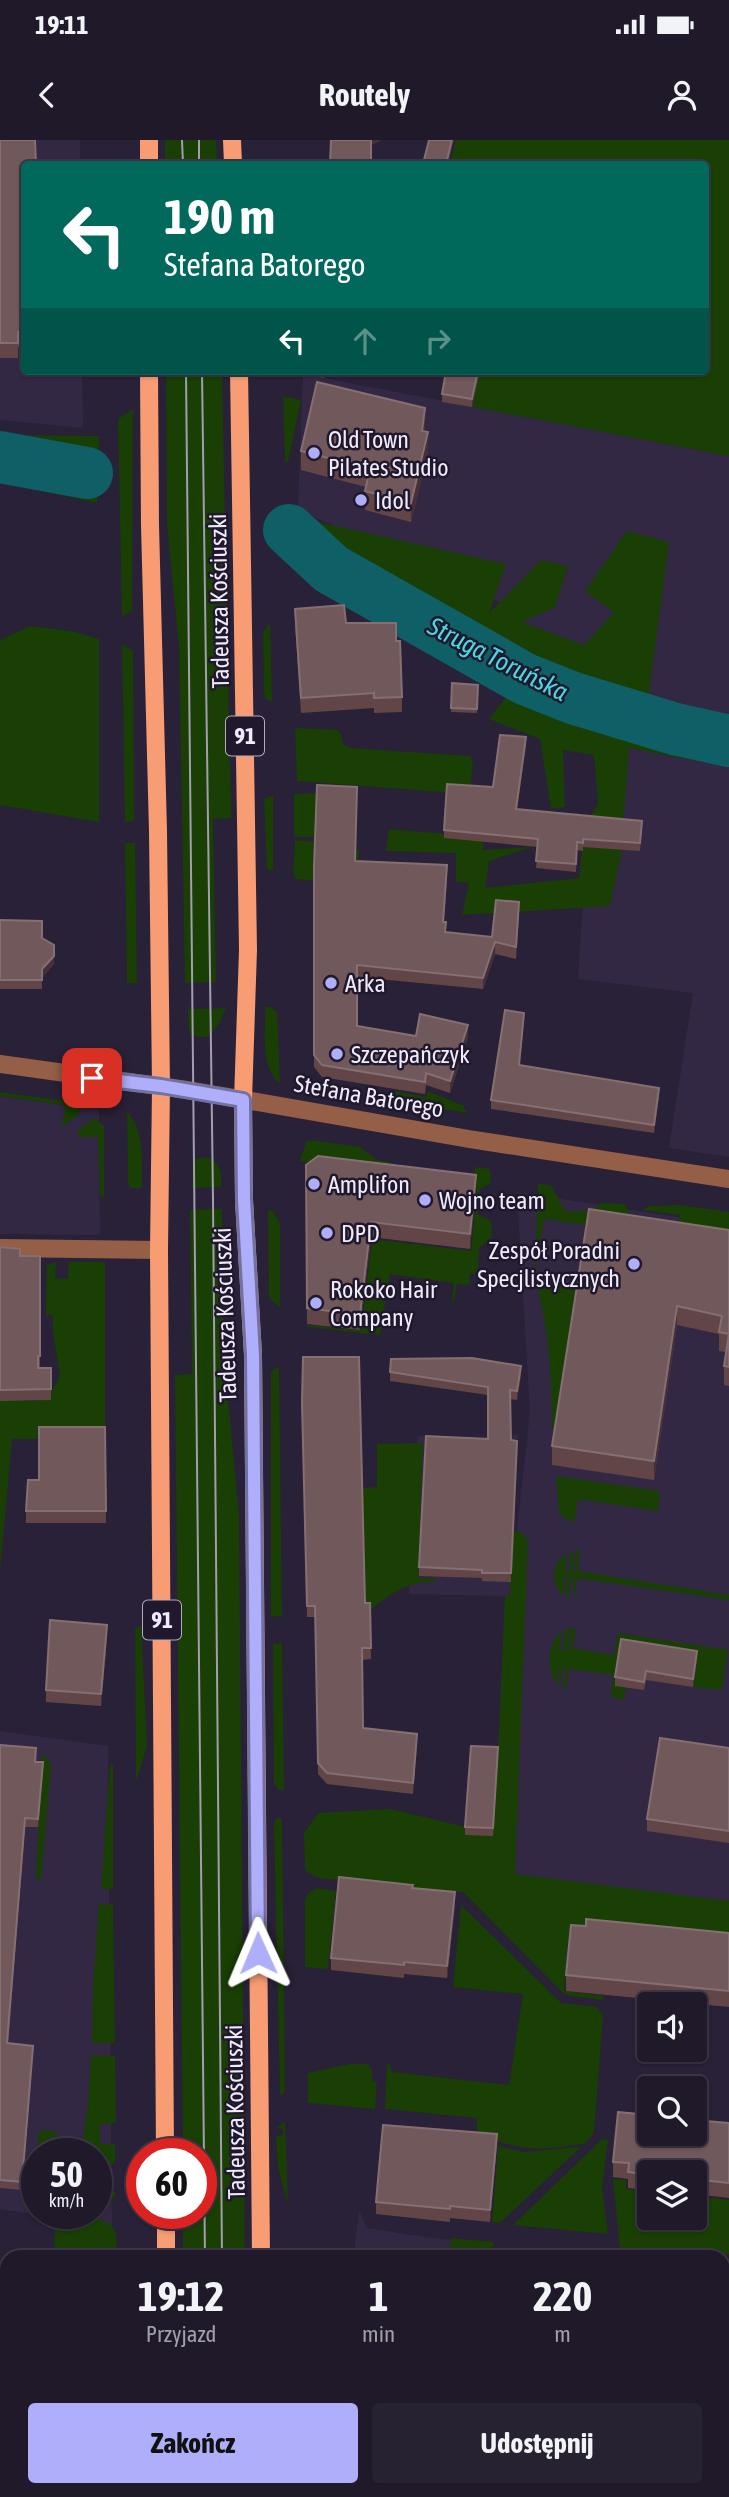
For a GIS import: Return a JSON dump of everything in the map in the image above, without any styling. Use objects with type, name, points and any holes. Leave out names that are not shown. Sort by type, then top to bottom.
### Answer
[{"type":"main road","points":[[149,140],[149,161]]},
{"type":"main road","points":[[232,140],[233,161]]},
{"type":"main road","name":"91","points":[[149,375],[161,1086],[159,1250],[165,2138]]},
{"type":"main road","name":"Tadeusza Kościuszki","points":[[239,375],[248,984],[243,1100],[244,1200],[253,1355],[261,2250]]},
{"type":"main road","points":[[166,2229],[166,2250]]},
{"type":"street","name":"Stefana Batorego","points":[[0,1064],[115,1082],[161,1086],[545,1152],[729,1179]]},
{"type":"street","points":[[0,1248],[159,1250]]},
{"type":"shaded area","points":[[0,140],[80,140],[80,161],[21,161],[21,375],[82,375],[83,428],[0,420]]},
{"type":"shaded area","points":[[303,375],[729,456],[729,1157],[669,1148],[693,993],[578,979],[590,851],[629,747],[507,606],[454,577],[316,518],[298,507]]},
{"type":"shaded area","points":[[0,1096],[99,1110],[100,1235],[0,1234]]},
{"type":"shaded area","points":[[517,1192],[729,1225],[729,1905],[492,1887],[505,1596],[409,1594],[418,1436],[518,1435],[513,1565],[530,1413]]},
{"type":"shaded area","points":[[0,1731],[108,1746],[111,2138],[21,2138],[21,2212],[0,2209]]},
{"type":"shaded area","points":[[359,2210],[367,2228],[454,2240],[453,2250],[354,2250]]},
{"type":"green space","points":[[165,140],[216,140],[217,161],[165,161]]},
{"type":"green space","points":[[456,140],[729,140],[729,456],[472,407],[478,375],[709,375],[709,161],[451,161]]},
{"type":"green space","points":[[166,375],[222,375],[231,818],[213,819],[216,982],[185,983],[179,646],[167,524]]},
{"type":"green space","points":[[283,396],[301,400],[288,462],[285,461]]},
{"type":"green space","points":[[133,409],[132,611],[122,616],[118,419]]},
{"type":"green space","points":[[0,435],[99,436],[97,503],[0,482]]},
{"type":"green space","points":[[291,516],[506,564],[489,613],[541,560],[568,566],[555,607],[522,622],[584,645],[614,612],[585,591],[627,531],[669,542],[644,731],[729,753],[729,767],[629,748],[621,854],[610,906],[462,915],[469,883],[456,882],[456,853],[386,851],[389,829],[459,835],[485,802],[483,850],[532,847],[489,861],[485,888],[579,878],[585,824],[598,804],[594,755],[563,750],[565,807],[551,809],[540,739],[489,719],[514,688],[312,578]]},
{"type":"green space","points":[[270,623],[272,701],[266,699],[264,693],[263,632]]},
{"type":"green space","points":[[30,626],[72,631],[99,639],[99,822],[0,805],[0,640]]},
{"type":"green space","points":[[122,644],[133,651],[134,821],[125,822]]},
{"type":"green space","points":[[295,728],[337,730],[341,734],[343,744],[351,748],[470,756],[473,763],[469,794],[297,781]]},
{"type":"green space","points":[[317,793],[315,837],[294,837],[294,794]]},
{"type":"green space","points":[[273,795],[273,870],[269,871],[264,799]]},
{"type":"green space","points":[[295,840],[315,842],[314,879],[354,881],[356,849],[359,850],[357,880],[349,883],[296,879],[293,874]]},
{"type":"green space","points":[[125,843],[135,843],[137,983],[127,983]]},
{"type":"green space","points":[[265,1007],[271,1007],[277,1012],[280,1084],[273,1077],[266,1058]]},
{"type":"green space","points":[[226,1008],[219,1024],[207,1037],[198,1037],[189,1032],[188,1009]]},
{"type":"green space","points":[[396,1091],[426,1097],[428,1091],[464,1106],[469,1113],[394,1102]]},
{"type":"green space","points":[[0,1092],[80,1103],[80,1113],[62,1127],[65,1105],[0,1096]]},
{"type":"green space","points":[[127,1111],[140,1138],[142,1188],[131,1188],[128,1184]]},
{"type":"green space","points":[[95,1118],[104,1126],[104,1196],[100,1197],[98,1137],[78,1137],[78,1130]]},
{"type":"green space","points":[[310,1140],[360,1147],[377,1160],[390,1162],[389,1171],[300,1161],[306,1142]]},
{"type":"green space","points":[[203,1157],[217,1163],[221,1187],[192,1188],[193,1160]]},
{"type":"green space","points":[[475,1167],[490,1169],[491,1183],[480,1189],[478,1214],[491,1221],[492,1237],[479,1248],[478,1273],[470,1274],[469,1285],[457,1284],[454,1303],[454,1283],[390,1274],[380,1335],[307,1327],[361,1330],[372,1239],[471,1251],[477,1189],[472,1187]]},
{"type":"green space","points":[[538,1183],[552,1186],[564,1209],[570,1212],[591,1210],[602,1203],[624,1204],[629,1211],[625,1231],[544,1219],[535,1275]]},
{"type":"green space","points":[[682,1205],[729,1212],[729,1246],[678,1228],[680,1215],[642,1210],[649,1206]]},
{"type":"green space","points":[[222,1209],[224,1358],[239,1514],[245,2250],[183,2250],[183,2229],[217,2229],[217,2138],[183,2138],[175,1375],[192,1374],[190,1210]]},
{"type":"green space","points":[[268,1209],[280,1223],[280,1308],[269,1298]]},
{"type":"green space","points":[[56,1262],[55,1278],[68,1279],[69,1262],[105,1262],[105,1436],[37,1435],[37,1439],[12,1439],[0,1572],[0,1401],[38,1401],[54,1388],[60,1375],[53,1315],[46,1315],[47,1265]]},
{"type":"green space","points":[[536,1282],[642,1297],[640,1315],[573,1305],[575,1311],[555,1430],[552,1428],[547,1336]]},
{"type":"green space","points":[[279,1366],[282,1617],[271,1616],[271,1372]]},
{"type":"green space","points":[[423,1443],[418,1577],[436,1579],[435,1582],[405,1587],[363,1615],[366,1604],[363,1488],[377,1487],[377,1444]]},
{"type":"green space","points":[[556,1476],[660,1491],[658,1511],[578,1499],[574,1522],[564,1518],[559,1511]]},
{"type":"green space","points":[[513,1530],[522,1533],[528,1541],[515,1874],[729,1901],[729,1945],[568,1940],[564,1991],[604,1996],[603,2000],[565,1995],[463,1892],[318,1878],[305,1868],[304,1833],[318,1813],[390,1809],[466,1827],[465,1835],[498,1756],[505,1596],[510,1596]]},
{"type":"green space","points":[[576,1550],[580,1550],[578,1571],[729,1595],[729,1600],[577,1578],[574,1600],[573,1578],[569,1598],[566,1596],[567,1576],[564,1576],[564,1595],[556,1585],[554,1574],[558,1562],[567,1553],[565,1572],[568,1573],[571,1552],[574,1551],[574,1574]]},
{"type":"green space","points":[[141,1625],[147,1746],[136,1782],[135,1629]]},
{"type":"green space","points":[[570,1628],[568,1651],[571,1628],[576,1628],[572,1648],[614,1655],[618,1633],[728,1650],[722,1690],[693,1687],[697,1660],[615,1685],[626,1688],[623,1700],[611,1697],[613,1675],[569,1669],[566,1690],[563,1690],[566,1668],[563,1668],[560,1687],[560,1666],[555,1682],[550,1669],[550,1655],[557,1636],[562,1631],[559,1650],[562,1651],[565,1630]]},
{"type":"green space","points":[[282,1643],[284,1790],[278,1790],[274,1783],[273,1644]]},
{"type":"green space","points":[[42,1755],[48,1759],[51,1766],[41,1880],[36,1879]]},
{"type":"green space","points":[[113,1764],[113,1889],[101,1889],[110,1765]]},
{"type":"green space","points":[[282,1818],[285,2091],[280,2094],[274,1825],[276,1819]]},
{"type":"green space","points":[[316,1888],[336,1891],[328,1969],[305,1967],[305,1900],[307,1894]]},
{"type":"green space","points":[[99,1903],[113,1905],[115,2043],[92,2043]]},
{"type":"green space","points":[[461,1905],[561,2003],[597,2007],[603,2016],[594,2132],[586,2143],[543,2148],[517,2146],[477,2132],[477,2118],[385,2109],[387,2064],[390,2063],[392,2072],[509,2085],[523,1994],[453,1987]]},
{"type":"green space","points":[[91,2055],[115,2056],[116,2123],[100,2124],[100,2138],[83,2138]]},
{"type":"green space","points":[[349,2064],[368,2064],[372,2069],[372,2081],[377,2083],[375,2109],[308,2103],[308,2073]]},
{"type":"green space","points":[[285,2122],[288,2205],[278,2167],[276,2136],[283,2135],[283,2129],[276,2128]]},
{"type":"green space","points":[[39,2130],[55,2131],[58,2136],[57,2138],[38,2138]]},
{"type":"green space","points":[[602,2139],[608,2140],[602,2188],[608,2234],[513,2225]]},
{"type":"green space","points":[[112,2144],[115,2144],[115,2163],[112,2163]]},
{"type":"green space","points":[[480,2144],[496,2145],[523,2152],[581,2147],[500,2223],[492,2222],[498,2147]]},
{"type":"green space","points":[[613,2179],[626,2180],[626,2189],[637,2190],[637,2230],[707,2230],[707,2197],[729,2200],[729,2250],[620,2249]]},
{"type":"green space","points":[[112,2226],[116,2235],[116,2250],[54,2250],[55,2229],[112,2229]]},
{"type":"green space","points":[[451,2238],[494,2242],[489,2250],[450,2250]]},
{"type":"building","points":[[0,140],[35,140],[36,161],[21,161],[21,332],[18,332],[18,343],[0,343]]},
{"type":"building","points":[[331,140],[371,140],[371,161],[330,161]]},
{"type":"building","points":[[429,140],[452,140],[447,161],[424,161]]},
{"type":"building","points":[[445,375],[477,375],[472,399],[442,394]]},
{"type":"building","points":[[317,382],[425,408],[422,431],[428,432],[411,503],[365,491],[370,469],[301,451]]},
{"type":"building","points":[[344,605],[346,623],[396,623],[396,641],[400,641],[402,697],[374,698],[374,693],[301,698],[295,609]]},
{"type":"building","points":[[452,683],[478,685],[477,709],[451,708]]},
{"type":"building","points":[[500,735],[526,737],[516,809],[642,821],[640,843],[583,839],[583,843],[577,842],[576,864],[536,861],[538,839],[444,830],[447,784],[493,787]]},
{"type":"building","points":[[317,785],[357,787],[355,861],[447,865],[443,922],[446,922],[445,932],[492,937],[496,900],[519,902],[516,947],[495,942],[483,978],[357,965],[357,1026],[416,1036],[420,1014],[468,1025],[450,1081],[426,1073],[425,1082],[322,1065],[314,1055]]},
{"type":"building","points":[[0,920],[42,921],[42,938],[54,945],[54,956],[42,969],[42,980],[0,980]]},
{"type":"building","points":[[505,1010],[524,1013],[519,1065],[659,1088],[654,1125],[491,1100]]},
{"type":"building","points":[[318,1156],[476,1175],[470,1234],[371,1222],[360,1315],[307,1308],[306,1165]]},
{"type":"building","points":[[589,1209],[729,1230],[729,1334],[719,1332],[722,1316],[677,1306],[654,1461],[552,1446]]},
{"type":"building","points":[[0,1247],[20,1249],[20,1256],[40,1256],[38,1368],[51,1368],[51,1389],[0,1390]]},
{"type":"building","points":[[729,1334],[729,1367],[724,1366]]},
{"type":"building","points":[[303,1357],[359,1357],[365,1603],[370,1603],[371,1648],[362,1648],[363,1728],[417,1734],[413,1783],[327,1773],[318,1763],[315,1606],[307,1606]]},
{"type":"building","points":[[472,1358],[521,1366],[517,1391],[510,1390],[511,1440],[517,1441],[511,1573],[419,1567],[426,1436],[488,1439],[488,1387],[390,1372],[391,1359]]},
{"type":"building","points":[[39,1427],[105,1427],[106,1511],[26,1511],[28,1480],[39,1480]]},
{"type":"building","points":[[50,1620],[107,1625],[101,1694],[46,1690]]},
{"type":"building","points":[[621,1639],[697,1651],[693,1679],[646,1671],[644,1682],[615,1677]]},
{"type":"building","points":[[660,1738],[729,1748],[729,1831],[647,1819]]},
{"type":"building","points":[[0,1745],[36,1748],[35,1762],[43,1762],[38,1819],[25,1818],[7,2043],[33,2046],[26,2138],[21,2138],[21,2182],[0,2180]]},
{"type":"building","points":[[471,1746],[498,1747],[493,1828],[465,1827]]},
{"type":"building","points":[[339,1877],[455,1892],[447,1966],[331,1958]]},
{"type":"building","points":[[586,1919],[729,1933],[729,1991],[566,1975],[571,1925],[586,1926]]},
{"type":"building","points":[[618,2112],[637,2114],[637,2146],[707,2146],[707,2121],[729,2123],[729,2183],[707,2180],[707,2160],[637,2160],[637,2173],[628,2172],[629,2163],[613,2162]]},
{"type":"building","points":[[383,2125],[497,2134],[490,2210],[376,2202]]},
{"type":"waterway","name":"Struga Toruńska","points":[[0,457],[87,473]]},
{"type":"waterway","name":"Struga Toruńska","points":[[289,530],[331,569],[525,679],[573,698],[675,729],[729,741]]},
{"type":"tram line","points":[[182,140],[183,161]]},
{"type":"tram line","points":[[199,140],[199,161]]},
{"type":"tram line","points":[[186,375],[205,2250]]},
{"type":"tram line","points":[[202,375],[213,1199],[222,2250]]},
{"type":"place","name":"Old Town Pilates Studio","points":[[314,453]]},
{"type":"place","name":"Idol","points":[[361,500]]},
{"type":"place","name":"Arka","points":[[331,983]]},
{"type":"place","name":"Szczepańczyk","points":[[337,1054]]},
{"type":"place","name":"Amplifon","points":[[314,1184]]},
{"type":"place","name":"Wojno team","points":[[425,1200]]},
{"type":"place","name":"DPD","points":[[327,1233]]},
{"type":"place","name":"Zespół Poradni Specjlistycznych","points":[[634,1264]]},
{"type":"place","name":"Rokoko Hair Company","points":[[316,1303]]},
{"type":"route","points":[[92,1078],[243,1100],[244,1200],[253,1355],[258,1953]]}]
